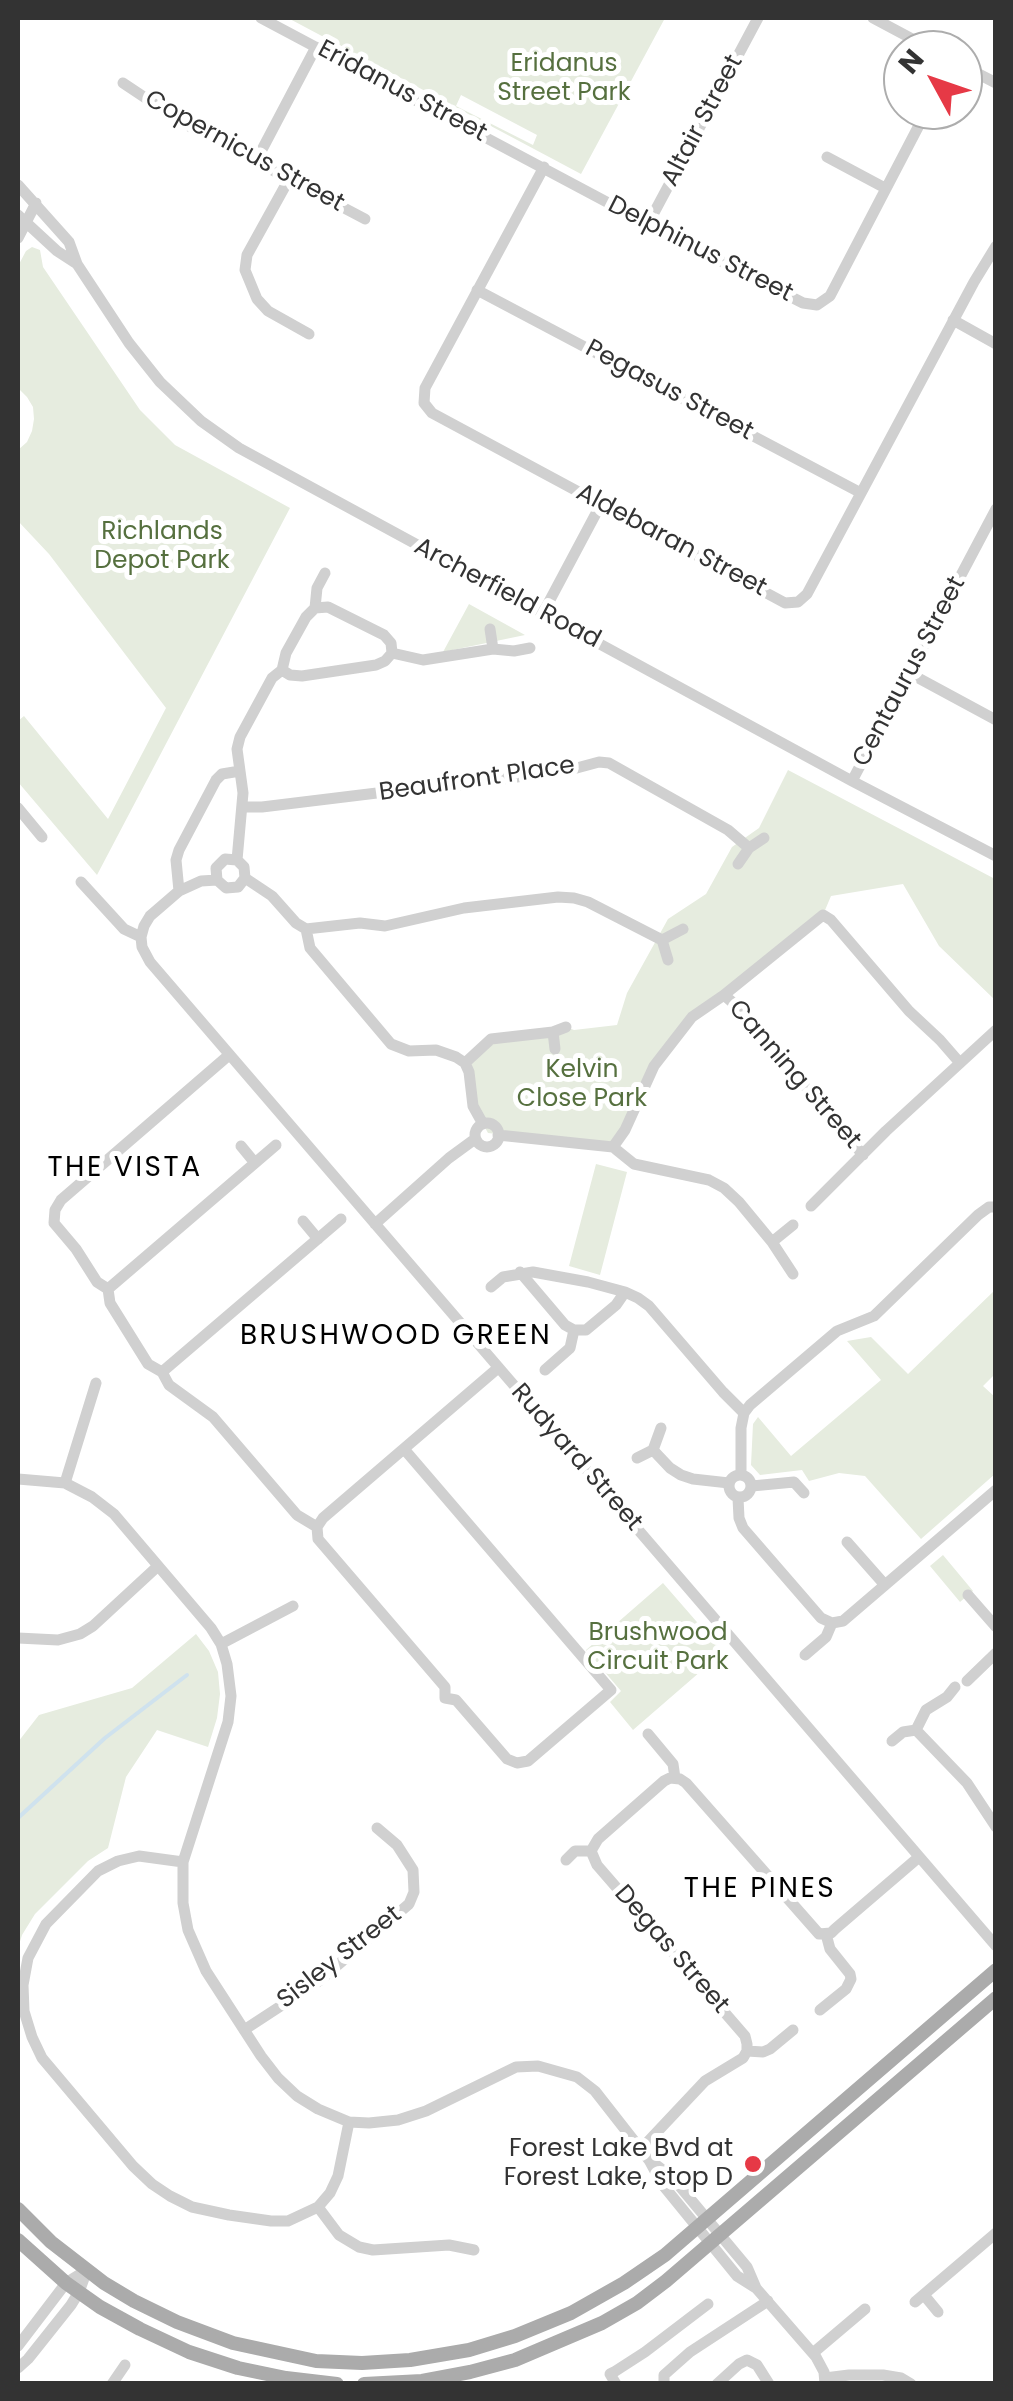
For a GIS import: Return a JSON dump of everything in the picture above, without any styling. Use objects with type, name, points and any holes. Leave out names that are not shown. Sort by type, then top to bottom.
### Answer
[{"type":"main road","points":[[18,2209],[51,2242],[134,2301],[232,2343],[316,2360],[362,2364],[469,2350],[572,2313],[664,2255],[996,1970]]},
{"type":"main road","points":[[364,2384],[422,2381],[516,2360],[602,2323],[636,2303],[666,2282],[996,1998]]},
{"type":"main road","points":[[18,2240],[73,2288],[140,2329],[190,2352],[238,2368],[337,2384]]},
{"type":"street","name":"Eridanus Street","points":[[261,18],[544,167]]},
{"type":"street","name":"Altair Street","points":[[648,224],[758,18]]},
{"type":"street","points":[[872,18],[895,30]]},
{"type":"street","points":[[256,161],[316,47]]},
{"type":"street","name":"Copernicus Street","points":[[124,82],[183,123],[365,219]]},
{"type":"street","name":"Delphinus Street","points":[[544,167],[803,303],[817,306],[830,296],[916,130]]},
{"type":"street","points":[[828,157],[885,188]]},
{"type":"street","name":"Aldebaran Street","points":[[544,167],[425,388],[424,403],[432,412],[784,602],[798,602],[807,594],[996,246]]},
{"type":"street","points":[[290,179],[247,255],[244,270],[268,312],[309,334]]},
{"type":"street","name":"Archerfield Road","points":[[18,184],[69,242],[76,264],[144,363],[176,398],[239,448],[996,856]]},
{"type":"street","points":[[18,238],[22,219],[36,203]]},
{"type":"street","name":"Archerfield Road","points":[[22,219],[76,264]]},
{"type":"street","name":"Pegasus Street","points":[[478,290],[861,493]]},
{"type":"street","points":[[953,320],[996,344]]},
{"type":"street","points":[[543,613],[601,504]]},
{"type":"street","name":"Centaurus Street","points":[[852,781],[996,509]]},
{"type":"street","points":[[316,608],[316,588],[325,573]]},
{"type":"street","points":[[237,860],[242,807],[237,748],[240,737],[272,678],[282,670],[286,653],[306,617],[316,608],[328,606],[384,634],[391,642],[392,652],[376,665],[302,676],[282,670]]},
{"type":"street","points":[[490,630],[493,649]]},
{"type":"street","points":[[392,652],[423,660],[493,649],[530,648]]},
{"type":"street","points":[[909,672],[996,720]]},
{"type":"street","name":"Beaufront Place","points":[[242,807],[446,787],[599,762],[609,763],[728,830],[748,848]]},
{"type":"street","points":[[179,891],[179,850],[216,780],[222,774],[240,771]]},
{"type":"street","points":[[18,808],[42,838]]},
{"type":"street","points":[[738,864],[748,848],[764,838]]},
{"type":"street","points":[[231,858],[237,860],[244,867],[245,878],[238,887],[220,885],[216,868],[231,858]]},
{"type":"street","points":[[245,878],[272,896],[306,929],[360,923],[385,926],[464,908],[574,898],[662,940],[668,960]]},
{"type":"street","points":[[141,937],[150,916],[179,891],[202,881],[217,880]]},
{"type":"street","name":"Rudyard Street","points":[[81,882],[124,929],[141,937],[150,962],[996,1946]]},
{"type":"street","points":[[613,1147],[625,1130],[654,1066],[692,1017],[823,916],[960,1063]]},
{"type":"street","points":[[306,929],[310,948],[392,1044],[423,1058],[436,1050],[465,1063],[473,1106],[483,1124]]},
{"type":"street","points":[[662,940],[683,929]]},
{"type":"street","name":"Canning Street","points":[[724,995],[863,1155]]},
{"type":"street","points":[[465,1063],[491,1039],[560,1029],[555,1049]]},
{"type":"street","points":[[811,1206],[996,1030]]},
{"type":"street","points":[[108,1289],[96,1282],[54,1223],[55,1210],[61,1200],[229,1055]]},
{"type":"street","points":[[483,1124],[494,1126],[498,1135],[495,1144],[487,1147],[475,1139],[476,1130],[483,1124]]},
{"type":"street","points":[[498,1135],[613,1147],[634,1164],[709,1180],[739,1202],[793,1274]]},
{"type":"street","points":[[375,1224],[475,1139]]},
{"type":"street","points":[[108,1289],[276,1144]]},
{"type":"street","points":[[241,1146],[255,1163]]},
{"type":"street","points":[[741,1475],[741,1428],[750,1405],[836,1331],[874,1316],[978,1215],[996,1207]]},
{"type":"street","points":[[162,1372],[341,1219]]},
{"type":"street","points":[[303,1221],[318,1239]]},
{"type":"street","points":[[772,1242],[793,1225]]},
{"type":"street","points":[[520,1272],[565,1325],[574,1330],[586,1330],[616,1305],[625,1292]]},
{"type":"street","points":[[491,1287],[503,1276],[533,1272],[625,1292],[650,1306],[744,1413]]},
{"type":"street","points":[[108,1289],[110,1303],[148,1364],[212,1417],[297,1515],[317,1527]]},
{"type":"street","points":[[545,1370],[570,1348],[574,1330]]},
{"type":"street","points":[[404,1449],[611,1690],[528,1761],[506,1759],[456,1700],[446,1698],[445,1687],[318,1539],[317,1527],[324,1518],[404,1449],[498,1368]]},
{"type":"street","points":[[65,1483],[96,1383]]},
{"type":"street","points":[[637,1458],[652,1450],[660,1428]]},
{"type":"street","points":[[652,1450],[681,1475],[729,1483]]},
{"type":"street","points":[[738,1498],[730,1492],[729,1483],[734,1476],[748,1478],[752,1486]]},
{"type":"street","points":[[18,1480],[65,1483],[114,1514],[221,1644],[231,1696],[228,1722],[183,1862],[183,1903],[196,1952],[278,2078],[318,2109],[349,2122],[369,2123],[398,2120],[426,2111],[516,2067],[538,2066],[576,2077],[595,2091],[645,2154],[672,2177],[737,2276],[756,2288],[813,2353],[825,2381],[848,2375],[882,2375],[902,2378],[910,2384]]},
{"type":"street","points":[[752,1486],[794,1482],[804,1493]]},
{"type":"street","points":[[738,1498],[748,1495],[752,1486]]},
{"type":"street","points":[[738,1498],[743,1528],[821,1618],[832,1623],[843,1621],[996,1490]]},
{"type":"street","points":[[847,1542],[885,1585]]},
{"type":"street","points":[[18,1638],[58,1640],[80,1634],[158,1566]]},
{"type":"street","points":[[986,1591],[971,1598],[996,1627]]},
{"type":"street","points":[[221,1644],[292,1606]]},
{"type":"street","points":[[806,1655],[826,1637],[832,1623]]},
{"type":"street","points":[[916,1730],[926,1710],[947,1697],[996,1653]]},
{"type":"street","points":[[892,1740],[903,1732],[916,1730]]},
{"type":"street","points":[[916,1730],[960,1774],[996,1827]]},
{"type":"street","points":[[648,1734],[673,1764],[675,1778]]},
{"type":"street","points":[[566,1860],[575,1851],[591,1851],[593,1844],[664,1781],[675,1778],[686,1783],[819,1934],[836,1930],[919,1857]]},
{"type":"street","name":"Sisley Street","points":[[244,2030],[319,1981],[409,1904],[414,1892],[414,1870],[397,1845],[377,1828]]},
{"type":"street","name":"Degas Street","points":[[591,1851],[597,1865],[745,2036],[747,2052]]},
{"type":"street","points":[[183,1862],[139,1856],[118,1860],[98,1872],[46,1924],[28,1958],[22,1985],[24,2012],[42,2058],[152,2184],[192,2206],[230,2216],[288,2221],[318,2207],[338,2176],[349,2122]]},
{"type":"street","points":[[820,2010],[851,1980],[830,1948],[826,1934]]},
{"type":"street","points":[[645,2154],[705,2081],[747,2052],[770,2049],[793,2030]]},
{"type":"street","points":[[318,2207],[339,2234],[358,2248],[449,2245],[474,2250]]},
{"type":"street","points":[[938,2312],[920,2299],[996,2233]]},
{"type":"street","points":[[18,2368],[87,2270]]},
{"type":"street","points":[[18,2346],[73,2288]]},
{"type":"street","points":[[664,2384],[664,2375],[690,2352],[768,2301]]},
{"type":"street","points":[[616,2384],[610,2374],[674,2332],[708,2304]]},
{"type":"street","points":[[813,2353],[865,2309]]},
{"type":"street","points":[[674,2332],[690,2352]]},
{"type":"street","points":[[717,2384],[748,2360],[757,2365],[769,2384]]},
{"type":"street","points":[[112,2384],[125,2365]]},
{"type":"green space","name":"Eridanus Street Park","points":[[288,18],[665,18],[581,174]],"holes":[[[461,95],[537,135],[533,145],[456,106]]]},
{"type":"green space","name":"Richlands Depot Park","points":[[32,247],[40,250],[43,267],[140,410],[175,445],[290,508],[97,875],[18,782],[18,721],[24,716],[108,819],[166,708],[49,554],[18,521],[18,450],[27,442],[34,419],[33,407],[18,388],[18,266]]},
{"type":"green space","points":[[469,604],[525,635],[443,652]]},
{"type":"green space","name":"Kelvin Close Park","points":[[788,770],[995,879],[995,1000],[939,946],[903,884],[831,896],[823,915],[692,1017],[654,1066],[613,1147],[488,1133],[465,1063],[485,1042],[566,1027],[574,1030],[617,1025],[627,993],[668,919],[706,894],[732,847],[759,828]]},
{"type":"green space","points":[[596,1164],[627,1172],[600,1275],[569,1266]]},
{"type":"green space","points":[[995,1290],[995,1374],[983,1386],[995,1397],[995,1474],[921,1539],[865,1476],[839,1473],[809,1481],[802,1470],[760,1475],[751,1465],[753,1424],[758,1417],[791,1456],[881,1380],[847,1341],[871,1337],[908,1374]]},
{"type":"green space","points":[[943,1555],[973,1591],[960,1602],[930,1566]]},
{"type":"green space","name":"Brushwood Circuit Park","points":[[663,1583],[723,1652],[633,1730],[610,1702],[621,1691],[586,1650]]},
{"type":"green space","points":[[196,1634],[218,1672],[217,1718],[208,1747],[157,1730],[126,1777],[108,1848],[88,1861],[35,1914],[18,1948],[18,1742],[39,1715],[132,1688]]},
{"type":"waterway","points":[[18,1818],[105,1738],[187,1675]]},
{"type":"place","name":"Forest Lake Bvd at Forest Lake, stop D","points":[[753,2164]]},
{"type":"district","name":"THE VISTA","points":[[125,1169]]},
{"type":"district","name":"BRUSHWOOD GREEN","points":[[396,1337]]},
{"type":"district","name":"THE PINES","points":[[760,1890]]}]
